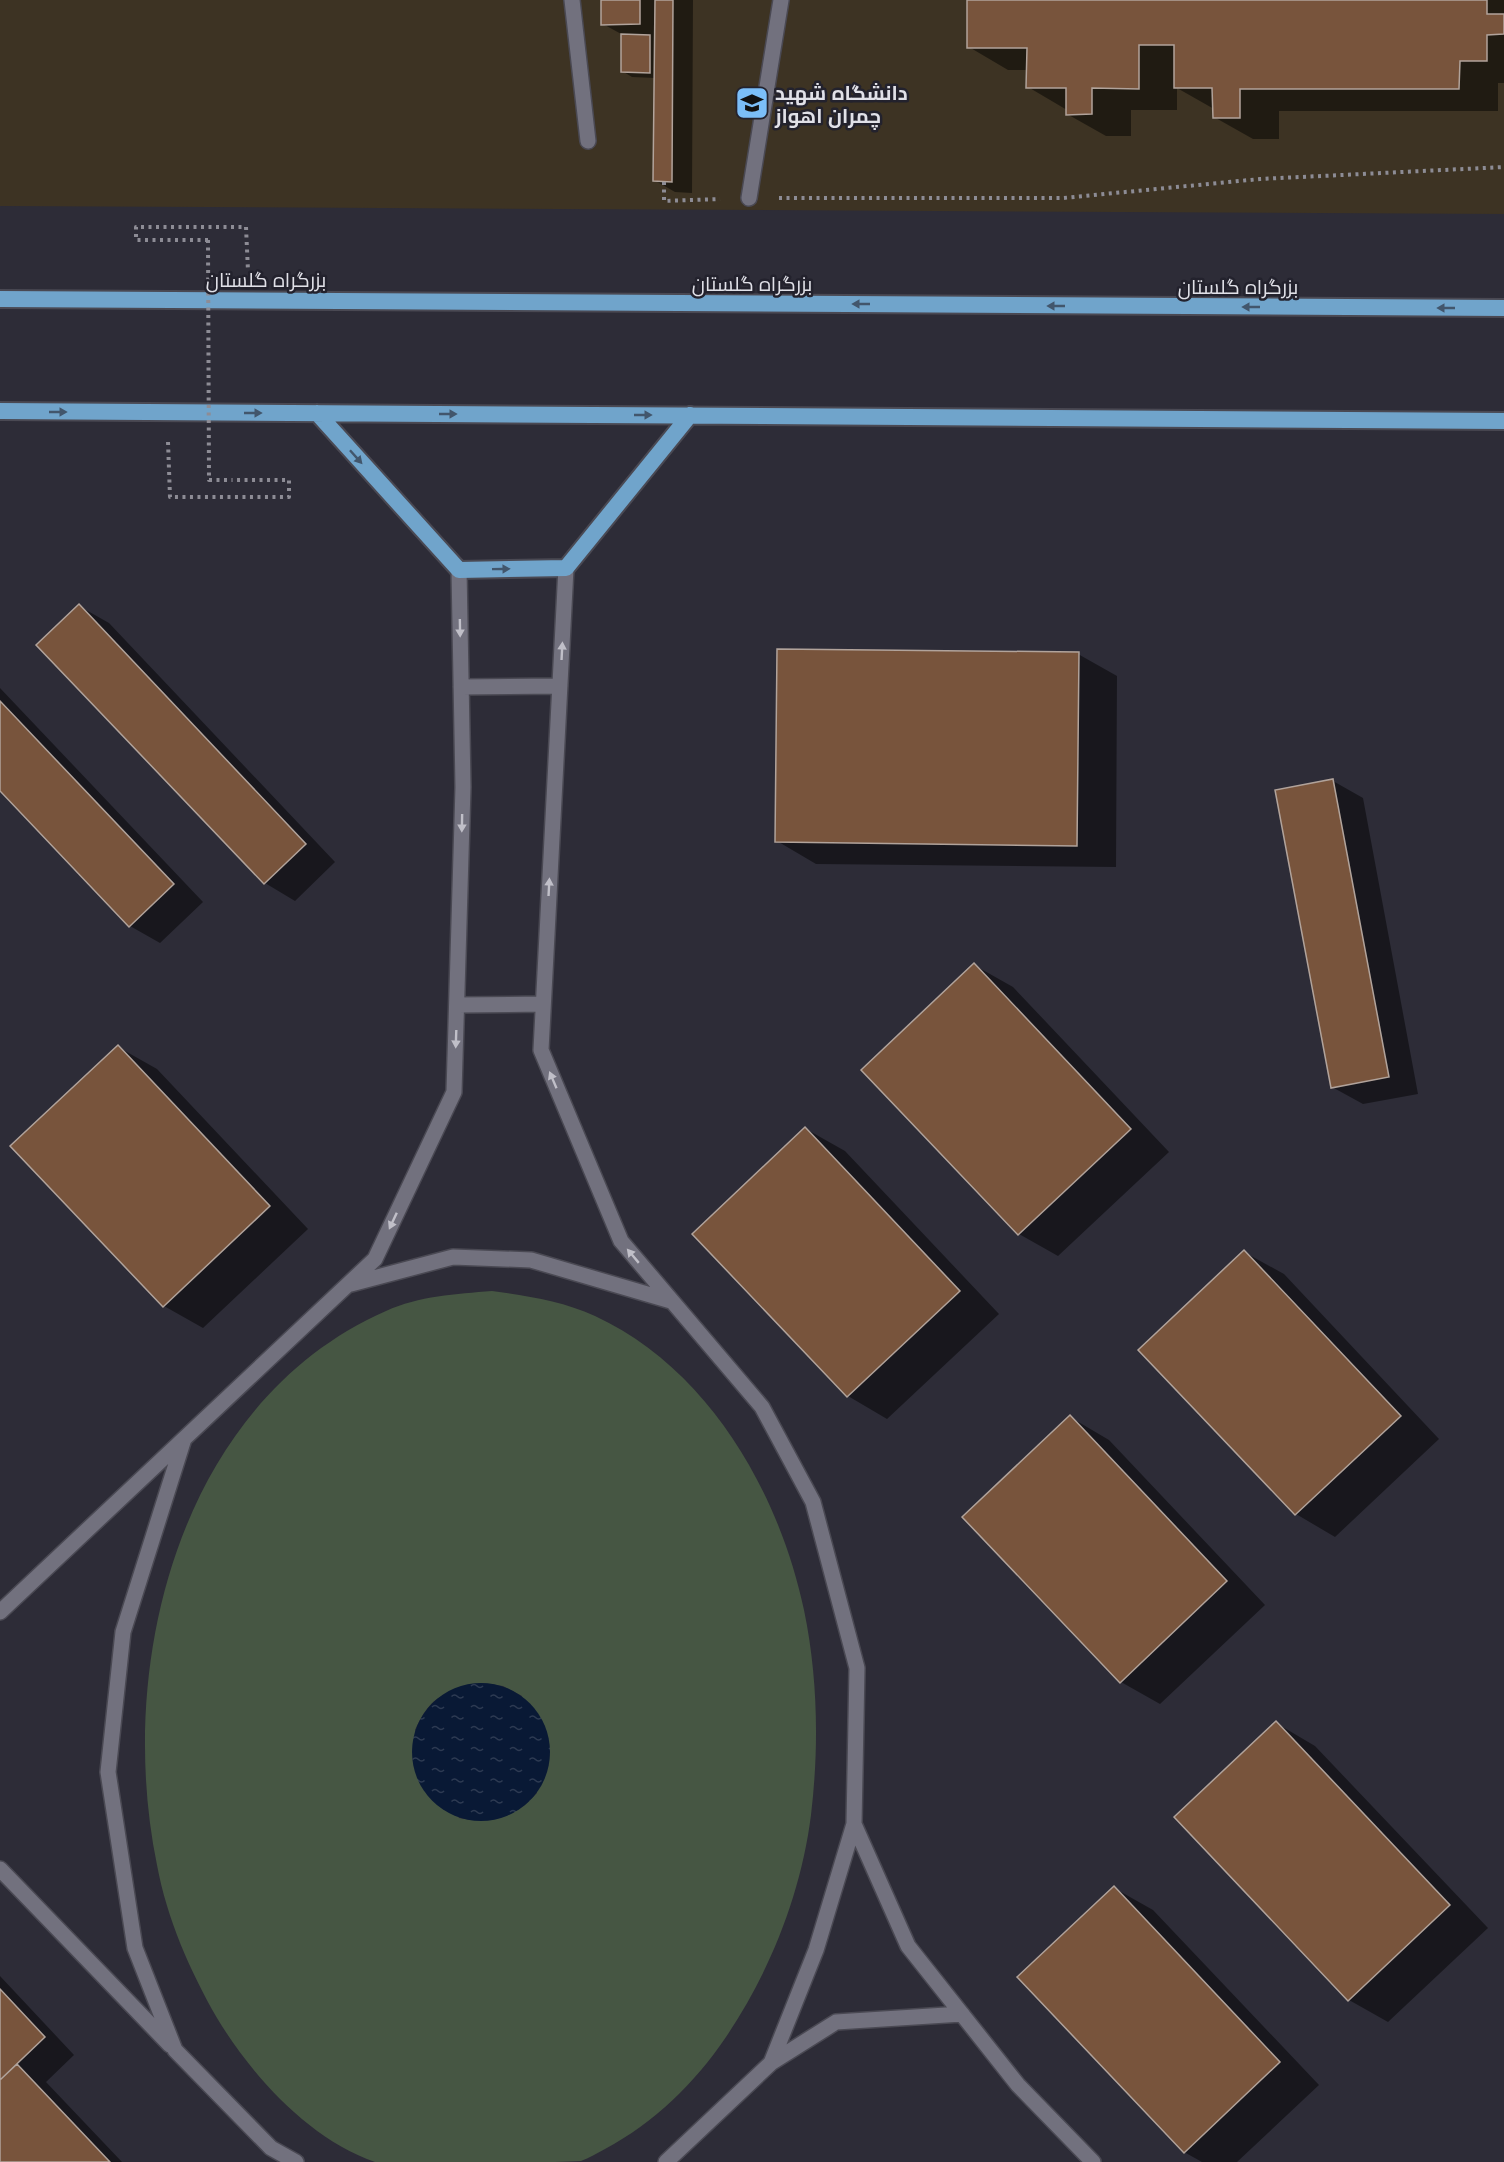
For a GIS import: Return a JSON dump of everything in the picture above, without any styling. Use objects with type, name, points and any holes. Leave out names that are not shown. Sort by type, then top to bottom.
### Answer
[{"type":"highway","name":"بزرگراه گلستان","points":[[0,299],[1504,308]]},
{"type":"highway","points":[[0,411],[1504,421]]},
{"type":"highway","points":[[317,413],[459,570],[566,568],[690,416]]},
{"type":"lane","points":[[572,0],[588,141]]},
{"type":"lane","points":[[749,198],[781,0]]},
{"type":"lane","points":[[566,568],[541,1050],[621,1241],[762,1407],[813,1502],[857,1668],[854,1824],[816,1950],[771,2063]]},
{"type":"lane","points":[[0,1612],[375,1259],[454,1092],[463,787],[459,570]]},
{"type":"lane","points":[[461,687],[560,686]]},
{"type":"lane","points":[[457,1005],[543,1004]]},
{"type":"lane","points":[[348,1285],[453,1257],[531,1260],[671,1301]]},
{"type":"lane","points":[[175,2050],[135,1948],[108,1772],[123,1632],[184,1439]]},
{"type":"lane","points":[[854,1824],[908,1946],[1018,2085],[1092,2162]]},
{"type":"lane","points":[[0,1869],[282,2162]]},
{"type":"lane","points":[[666,2162],[771,2063],[836,2022],[962,2014]]},
{"type":"lane","points":[[271,2148],[296,2162]]},
{"type":"path","points":[[664,182],[664,201],[749,198],[1063,198],[1260,179],[1504,167]]},
{"type":"path","points":[[167,412],[170,497],[290,497],[289,480],[209,480],[208,240],[136,240],[136,227],[246,227],[249,300]]},
{"type":"shaded area","name":"دانشگاه شهید چمران اهواز","points":[[0,0],[1504,0],[1504,214],[0,206]]},
{"type":"green space","points":[[492,1291],[570,1306],[595,1316],[635,1339],[672,1367],[704,1401],[732,1438],[757,1479],[777,1522],[792,1566],[809,1635],[816,1712],[811,1815],[800,1874],[770,1959],[742,2012],[714,2054],[687,2086],[657,2114],[623,2139],[581,2161],[375,2162],[327,2138],[284,2103],[247,2062],[231,2040],[198,1982],[173,1925],[157,1865],[146,1786],[146,1705],[157,1624],[179,1545],[212,1472],[258,1407],[316,1352],[386,1311],[425,1299]],"holes":[[[481,1683],[503,1686],[522,1696],[537,1793],[519,1808],[502,1817],[482,1820],[459,1818],[415,1730],[428,1708],[440,1697]]]},
{"type":"water","points":[[481,1683],[507,1688],[530,1703],[545,1726],[550,1752],[545,1778],[530,1801],[507,1816],[481,1821],[455,1816],[432,1801],[417,1778],[412,1752],[417,1726],[432,1703],[455,1688]]},
{"type":"building","points":[[601,0],[640,0],[640,24],[601,25]]},
{"type":"building","points":[[655,0],[673,0],[672,182],[653,181]]},
{"type":"building","points":[[967,0],[1487,0],[1487,14],[1504,14],[1504,34],[1487,35],[1487,61],[1460,61],[1459,89],[1240,89],[1240,118],[1213,118],[1212,88],[1174,88],[1174,45],[1139,45],[1139,89],[1092,88],[1092,114],[1066,115],[1066,88],[1026,88],[1027,48],[967,48]]},
{"type":"building","points":[[621,34],[650,35],[650,73],[621,72]]},
{"type":"building","points":[[79,604],[306,844],[264,884],[36,645]]},
{"type":"building","points":[[777,649],[1079,652],[1077,846],[775,842]]},
{"type":"building","points":[[0,701],[174,884],[129,927],[0,791]]},
{"type":"building","points":[[1333,779],[1389,1077],[1331,1088],[1275,790]]},
{"type":"building","points":[[974,963],[1131,1129],[1018,1235],[861,1070]]},
{"type":"building","points":[[118,1045],[270,1206],[163,1307],[10,1146]]},
{"type":"building","points":[[805,1127],[960,1291],[847,1397],[692,1234]]},
{"type":"building","points":[[1244,1250],[1401,1416],[1295,1515],[1138,1350]]},
{"type":"building","points":[[1070,1415],[1227,1581],[1120,1683],[962,1517]]},
{"type":"building","points":[[1276,1721],[1450,1905],[1348,2001],[1174,1817]]},
{"type":"building","points":[[1114,1886],[1280,2062],[1184,2153],[1017,1977]]},
{"type":"building","points":[[0,1989],[45,2037],[0,2080]]},
{"type":"building","points":[[17,2064],[110,2162],[0,2162],[0,2080]]},
{"type":"place","name":"دانشگاه شهید چمران اهواز","points":[[752,103]]}]
